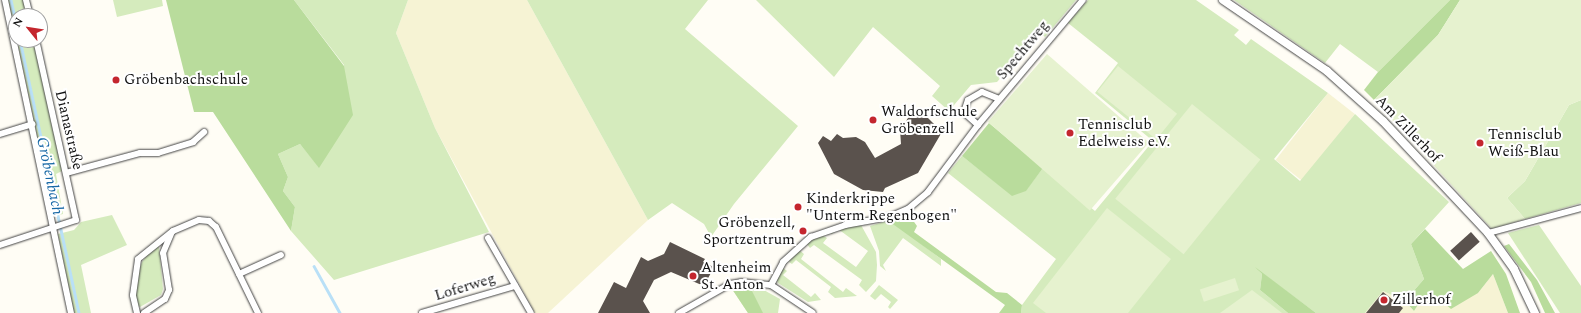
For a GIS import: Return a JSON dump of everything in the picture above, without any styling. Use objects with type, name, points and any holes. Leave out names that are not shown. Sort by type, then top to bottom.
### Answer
[{"type":"street","points":[[5,0],[55,226],[71,313]]},
{"type":"street","name":"Spechtweg","points":[[771,285],[783,262],[811,237],[825,230],[889,217],[908,209],[928,192],[978,125],[1083,0]]},
{"type":"street","name":"Am Zillerhof","points":[[1223,0],[1327,71],[1359,98],[1488,233],[1514,269],[1535,313]]},
{"type":"street","name":"Dianastraße","points":[[38,48],[76,220],[55,226]]},
{"type":"street","name":"Spechtweg","points":[[978,125],[967,115],[965,109],[968,100],[982,92],[999,99]]},
{"type":"street","points":[[0,134],[32,124]]},
{"type":"street","points":[[66,173],[140,153],[158,153],[193,142],[204,132]]},
{"type":"street","points":[[1488,233],[1581,208]]},
{"type":"street","points":[[137,313],[133,294],[138,259],[173,232],[199,220],[209,221],[216,227],[258,313]]},
{"type":"street","points":[[0,245],[55,226]]},
{"type":"street","points":[[144,313],[166,299],[169,290],[163,252],[173,232]]},
{"type":"street","points":[[488,238],[531,313]]},
{"type":"street","points":[[240,274],[281,255]]},
{"type":"street","points":[[679,313],[730,284],[771,285],[813,313]]},
{"type":"street","name":"Loferweg","points":[[422,313],[515,286]]},
{"type":"shaded area","points":[[408,0],[527,0],[648,220],[548,313],[535,313],[435,128],[396,33]]},
{"type":"shaded area","points":[[1328,93],[1355,114],[1302,181],[1276,160]]},
{"type":"shaded area","points":[[1493,274],[1508,313],[1365,313],[1383,291],[1405,301],[1414,311],[1421,300],[1435,295],[1478,293]]},
{"type":"green space","points":[[8,0],[24,0],[26,8],[10,8]]},
{"type":"green space","points":[[113,0],[162,0],[163,6],[117,17]]},
{"type":"green space","points":[[166,0],[294,0],[344,66],[353,115],[319,168],[300,144],[278,154],[288,177],[283,191],[295,207],[291,231],[213,112],[194,112]]},
{"type":"green space","points":[[294,0],[408,0],[396,33],[435,128],[489,232],[334,280],[291,231],[295,207],[283,191],[288,177],[278,154],[300,144],[319,167],[344,65]]},
{"type":"green space","points":[[527,0],[708,0],[685,29],[798,126],[734,204],[711,237],[704,224],[672,203],[648,220]]},
{"type":"green space","points":[[756,0],[1076,0],[1045,37],[1040,33],[997,82],[971,85],[949,111],[932,96],[940,86],[873,27],[834,77]]},
{"type":"green space","points":[[1088,0],[1196,0],[1239,30],[1234,35],[1246,45],[1251,39],[1328,93],[1274,159],[1300,181],[1355,114],[1449,202],[1411,244],[1424,279],[1405,301],[1383,291],[1365,313],[1316,313],[1258,270],[1262,274],[1260,290],[1288,313],[1021,313],[1022,305],[1056,259],[948,173],[962,156],[1012,195],[1026,190],[1043,168],[1095,211],[1153,141],[1095,93],[1118,63],[1068,23]]},
{"type":"green space","points":[[1234,0],[1450,0],[1378,72],[1340,44],[1325,63]]},
{"type":"green space","points":[[1450,0],[1460,0],[1438,35],[1374,100],[1364,90],[1378,72]]},
{"type":"green space","name":"Tennisclub Weiß-Blau","points":[[1460,0],[1581,0],[1581,100],[1569,105],[1525,181],[1507,198],[1525,219],[1492,229],[1374,100],[1438,35]]},
{"type":"green space","points":[[19,48],[35,48],[62,171],[56,174],[63,214],[54,216]]},
{"type":"green space","name":"Tennisclub Edelweiss e.V.","points":[[1047,54],[1149,143],[1090,210],[988,122]]},
{"type":"green space","points":[[1118,66],[1177,114],[1156,139],[1097,92]]},
{"type":"green space","points":[[1581,100],[1581,203],[1525,219],[1507,198],[1525,181],[1569,105]]},
{"type":"green space","points":[[1192,104],[1260,159],[1184,254],[1115,199]]},
{"type":"green space","points":[[989,123],[1043,168],[1026,191],[1012,196],[962,156]]},
{"type":"green space","points":[[1107,208],[1171,259],[1128,313],[1046,313],[1033,303]]},
{"type":"green space","points":[[112,215],[127,245],[81,265],[91,313],[74,313],[58,234],[74,230],[81,222]]},
{"type":"green space","points":[[909,215],[917,226],[914,232],[996,292],[1007,293],[1022,305],[1021,313],[999,313],[1005,305],[890,222]]},
{"type":"green space","points":[[890,220],[941,259],[941,266],[903,238],[883,265],[886,271],[880,266],[879,251],[870,226]]},
{"type":"green space","points":[[861,225],[876,252],[877,265],[876,281],[866,292],[859,285],[862,280],[814,245],[810,248],[806,243],[822,235],[827,238],[823,243],[856,267],[868,251],[838,229],[832,234],[828,231],[837,228]]},
{"type":"green space","points":[[1539,225],[1581,286],[1581,313],[1560,313],[1508,233]]},
{"type":"green space","points":[[1425,229],[1463,269],[1491,251],[1506,274],[1520,313],[1508,313],[1493,274],[1478,293],[1451,309],[1435,295],[1421,300],[1414,311],[1405,301],[1424,279],[1411,244]]},
{"type":"green space","points":[[1509,244],[1537,280],[1555,313],[1545,313],[1531,282],[1504,246]]},
{"type":"green space","points":[[153,247],[159,247],[163,289],[161,295],[140,307],[136,304],[134,284],[142,262]]},
{"type":"green space","points":[[798,249],[804,254],[801,259],[843,292],[846,288],[857,296],[835,298],[828,292],[831,287],[796,260],[792,264],[789,262]]},
{"type":"green space","points":[[782,267],[787,271],[783,275],[811,297],[815,293],[821,300],[808,302],[778,283],[776,278]]},
{"type":"green space","points":[[1255,267],[1316,313],[1288,313],[1260,290],[1262,274]]},
{"type":"green space","points":[[1235,278],[1239,290],[1204,302],[1200,289]]},
{"type":"green space","points":[[879,285],[898,300],[890,309],[888,307],[891,302],[881,294],[875,300],[870,296]]},
{"type":"green space","points":[[732,289],[762,289],[780,299],[778,313],[748,313]]},
{"type":"green space","points":[[732,289],[751,289],[763,313],[748,313]]},
{"type":"green space","points":[[1252,290],[1282,313],[1220,313]]},
{"type":"building","name":"Waldorfschule Gröbenzell","points":[[910,115],[927,117],[942,132],[918,173],[885,188],[883,192],[863,190],[834,174],[818,143],[823,136],[831,141],[837,134],[843,138],[856,137],[865,142],[875,158],[901,144],[900,130]]},
{"type":"building","name":"Zillerhof","points":[[1471,232],[1480,242],[1459,260],[1450,251]]},
{"type":"building","name":"Altenheim St. Anton","points":[[670,242],[705,259],[703,262],[714,267],[704,286],[671,272],[654,280],[643,301],[650,313],[598,313],[614,282],[626,288],[641,257],[648,261],[664,254]]},
{"type":"building","name":"Zillerhof","points":[[1383,292],[1403,308],[1399,313],[1366,313]]},
{"type":"waterway","name":"Gröbenbach","points":[[11,0],[13,8]]},
{"type":"waterway","name":"Gröbenbach","points":[[22,48],[79,313]]},
{"type":"waterway","points":[[314,266],[340,313]]},
{"type":"place","name":"Gröbenbachschule","points":[[116,80]]},
{"type":"place","name":"Waldorfschule Gröbenzell","points":[[873,120]]},
{"type":"place","name":"Tennisclub Edelweiss e.V.","points":[[1070,133]]},
{"type":"place","name":"Tennisclub Weiß-Blau","points":[[1480,143]]},
{"type":"place","name":"Kinderkrippe \"Unterm Regenbogen\"","points":[[798,207]]},
{"type":"place","name":"Gröbenzell, Sportzentrum","points":[[803,231]]},
{"type":"place","name":"Altenheim St. Anton","points":[[693,276]]},
{"type":"place","name":"Zillerhof","points":[[1384,300]]}]
